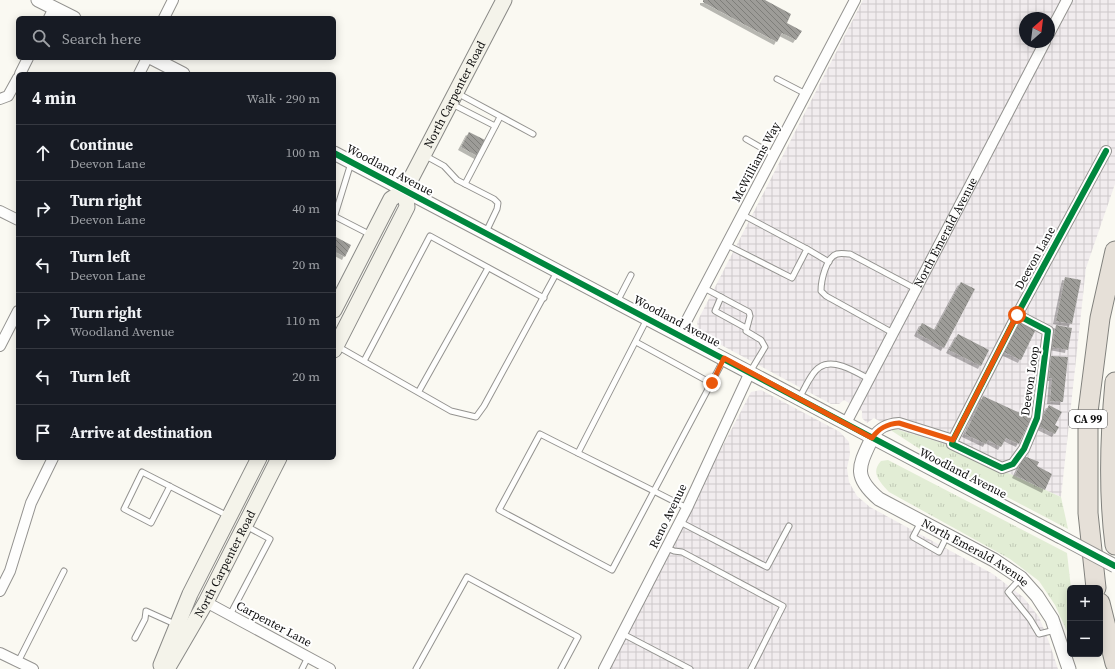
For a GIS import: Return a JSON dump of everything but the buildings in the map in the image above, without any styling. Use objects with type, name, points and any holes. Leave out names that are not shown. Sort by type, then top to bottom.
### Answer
[{"type":"highway","name":"CA 99","points":[[1096,585],[1088,513],[1088,412],[1100,318],[1115,251]]},
{"type":"highway","name":"CA 99","points":[[1115,382],[1111,429],[1112,519],[1115,544]]},
{"type":"highway","points":[[1103,615],[1115,663]]},
{"type":"main road","name":"North Carpenter Road","points":[[336,306],[390,199],[405,190],[504,0]]},
{"type":"main road","points":[[336,346],[407,207],[405,190]]},
{"type":"main road","name":"North Carpenter Road","points":[[159,669],[190,594],[258,460]]},
{"type":"main road","name":"North Carpenter Road","points":[[167,669],[206,602],[278,460]]},
{"type":"main road","points":[[206,602],[201,596],[201,588],[237,520],[241,494]]},
{"type":"street","points":[[38,0],[51,13],[65,16]]},
{"type":"street","points":[[165,16],[173,0]]},
{"type":"street","name":"McWilliams Way","points":[[679,334],[807,94],[855,0]]},
{"type":"street","points":[[1055,23],[1067,0]]},
{"type":"street","name":"North Emerald Avenue","points":[[846,423],[1042,48]]},
{"type":"street","points":[[21,72],[27,60]]},
{"type":"street","points":[[140,72],[146,60]]},
{"type":"street","points":[[156,60],[179,72]]},
{"type":"street","points":[[2,99],[8,96],[16,82]]},
{"type":"street","name":"Deevon Lane","points":[[953,440],[1017,315],[1106,151]]},
{"type":"street","name":"Woodland Avenue","points":[[336,154],[558,270],[1115,566]]},
{"type":"street","points":[[0,211],[16,219]]},
{"type":"street","points":[[0,346],[16,315]]},
{"type":"street","name":"Deevon Loop","points":[[953,440],[952,444],[1002,468],[1014,464],[1024,449],[1037,418],[1048,331],[1017,315]]},
{"type":"street","name":"Reno Avenue","points":[[604,669],[687,508],[750,372]]},
{"type":"street","points":[[872,438],[881,427],[899,423],[953,440]]},
{"type":"street","name":"North Emerald Avenue","points":[[872,438],[861,461],[860,470],[865,486],[879,499],[994,560],[1021,578],[1045,607],[1057,629],[1069,669]]},
{"type":"street","points":[[0,591],[10,571],[31,503],[52,460]]},
{"type":"street","name":"Carpenter Lane","points":[[206,602],[330,669]]},
{"type":"street","points":[[0,653],[20,665],[33,669]]},
{"type":"lane","points":[[777,79],[807,94]]},
{"type":"lane","points":[[453,98],[500,117],[533,134]]},
{"type":"lane","points":[[453,98],[495,126]]},
{"type":"lane","points":[[465,184],[500,117]]},
{"type":"lane","points":[[746,139],[774,155]]},
{"type":"lane","points":[[424,155],[444,166],[452,176],[494,199],[498,203],[497,209],[486,232]]},
{"type":"lane","points":[[336,211],[352,162]]},
{"type":"lane","points":[[743,215],[829,262]]},
{"type":"lane","points":[[336,218],[372,236]]},
{"type":"lane","points":[[364,361],[430,236],[544,298]]},
{"type":"lane","points":[[727,245],[792,278],[807,249]]},
{"type":"lane","points":[[893,333],[826,296],[820,291],[821,283],[832,256],[838,254],[850,254],[916,289]]},
{"type":"lane","points":[[419,392],[488,268]]},
{"type":"lane","points":[[336,348],[364,361],[451,411],[476,417],[484,406],[558,270]]},
{"type":"lane","points":[[617,302],[631,275]]},
{"type":"lane","points":[[704,288],[749,312],[750,316],[746,328]]},
{"type":"lane","points":[[720,297],[715,311],[746,328],[748,333],[761,340],[765,347],[750,372]]},
{"type":"lane","points":[[578,454],[648,318]]},
{"type":"lane","points":[[636,342],[712,383]]},
{"type":"lane","points":[[687,508],[653,491],[578,454],[540,434],[499,510],[612,570],[653,491],[712,383],[724,358]]},
{"type":"lane","points":[[799,399],[815,372],[820,367],[828,364],[850,369],[869,379]]},
{"type":"lane","points":[[170,486],[151,523],[124,509],[142,472],[170,486],[229,517]]},
{"type":"lane","points":[[921,521],[913,538],[939,552],[948,536]]},
{"type":"lane","points":[[680,522],[767,567],[790,526]]},
{"type":"lane","points":[[230,615],[270,539],[245,526]]},
{"type":"lane","points":[[667,548],[674,552],[682,552],[783,606],[751,669]]},
{"type":"lane","points":[[20,665],[64,571]]},
{"type":"lane","points":[[416,669],[467,577],[578,637],[561,669]]},
{"type":"lane","points":[[1021,578],[1008,592],[1030,619],[1039,634],[1057,629]]},
{"type":"lane","points":[[136,638],[145,619],[146,611],[177,625]]},
{"type":"lane","points":[[622,634],[690,669]]},
{"type":"lane","points":[[302,669],[308,657]]},
{"type":"shaded area","points":[[863,0],[1115,0],[1115,184],[1086,268],[1061,497],[939,442],[892,428],[874,418],[867,423],[862,418],[862,411],[844,400],[839,404],[831,404],[699,333],[697,322]]},
{"type":"shaded area","points":[[761,390],[840,432],[849,442],[850,454],[847,468],[849,482],[857,496],[870,507],[993,574],[1023,597],[1039,617],[1058,669],[606,669],[751,392]]},
{"type":"green space","points":[[892,428],[939,442],[1061,497],[1068,529],[935,459],[892,431]]},
{"type":"green space","points":[[888,460],[1067,553],[1071,585],[1067,585],[1067,631],[1055,605],[1039,581],[1010,559],[889,492],[880,481],[876,473],[878,465],[881,461]]},
{"type":"cycle path","points":[[1017,315],[1048,331],[1037,418],[1024,449],[1013,464],[1002,468],[952,444],[953,440],[1017,315],[1106,151]]},
{"type":"cycle path","points":[[336,154],[1115,566]]},
{"type":"route","points":[[712,383],[724,358],[872,438],[881,427],[899,423],[953,440],[1017,315]]}]
